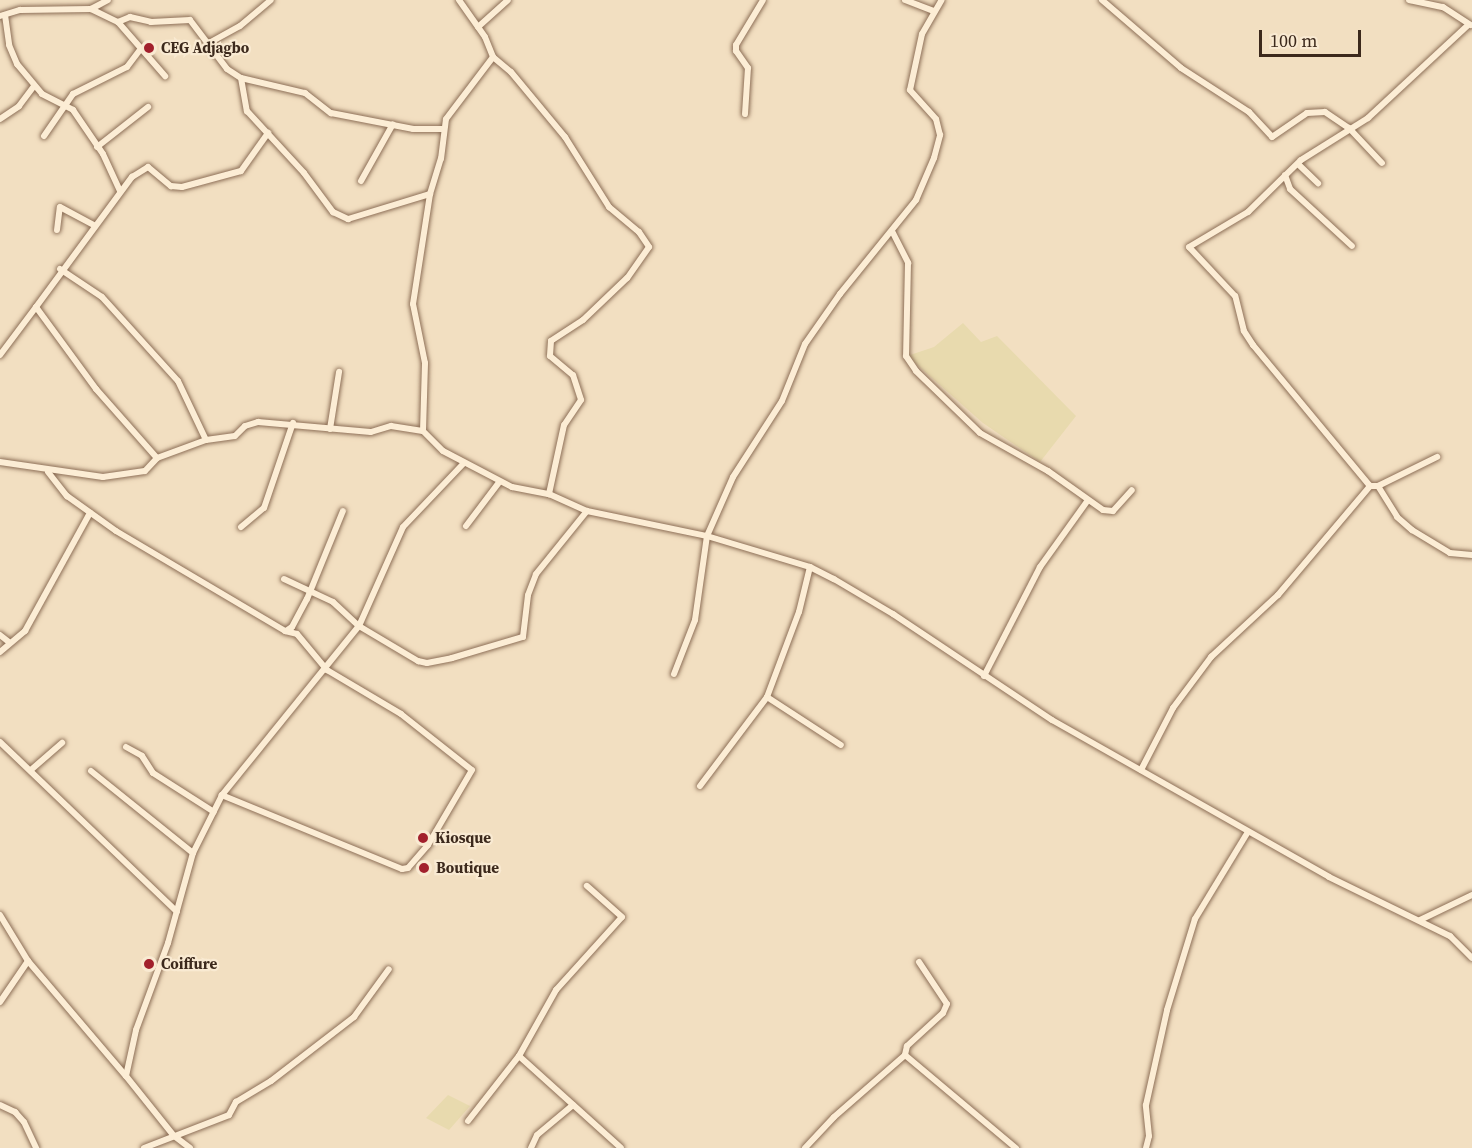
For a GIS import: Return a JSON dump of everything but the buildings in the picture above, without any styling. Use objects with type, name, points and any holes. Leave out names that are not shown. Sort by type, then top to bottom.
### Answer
[{"type":"street","points":[[91,9],[108,0]]},
{"type":"street","points":[[209,43],[240,26],[271,0]]},
{"type":"street","points":[[459,0],[478,27],[493,57],[511,72],[565,137],[609,207],[639,232],[649,247],[627,278],[583,320],[551,341],[550,356],[573,375],[581,400],[564,425],[549,494]]},
{"type":"street","points":[[496,0],[500,7]]},
{"type":"street","points":[[478,27],[508,0]]},
{"type":"street","points":[[745,114],[748,68],[736,51],[736,45],[763,0]]},
{"type":"street","points":[[905,0],[934,11]]},
{"type":"street","points":[[674,674],[695,620],[707,536],[750,447],[782,401],[800,351],[840,294],[916,200],[939,143],[936,119],[910,94],[922,34],[942,0]]},
{"type":"street","points":[[1102,0],[1181,68],[1249,112],[1272,137],[1307,113],[1333,114],[1382,163]]},
{"type":"street","points":[[1408,0],[1443,7],[1470,25],[1368,118],[1349,128],[1298,164],[1248,212],[1189,247],[1235,296],[1244,331],[1253,345],[1398,517],[1412,530],[1450,553],[1472,555]]},
{"type":"street","points":[[120,191],[97,147],[65,104],[34,86],[12,55],[3,15],[20,10],[91,9],[118,22],[165,76]]},
{"type":"street","points":[[118,22],[130,17],[151,22],[190,20],[227,69],[241,78],[305,93],[332,113],[393,124],[442,129]]},
{"type":"street","points":[[44,136],[60,118],[65,104],[73,94],[127,67],[141,50]]},
{"type":"street","points":[[493,57],[455,102],[442,129],[441,159],[430,194],[413,304],[425,363],[423,431],[429,441],[501,482],[549,494],[586,511],[707,536],[810,567],[873,601],[984,676],[1248,832],[1450,936],[1472,958]]},
{"type":"street","points":[[241,78],[247,111],[341,218],[357,217],[430,194]]},
{"type":"street","points":[[0,120],[19,106],[34,86]]},
{"type":"street","points":[[97,147],[148,107]]},
{"type":"street","points":[[361,181],[393,124]]},
{"type":"street","points":[[0,355],[36,307],[60,269],[132,177],[148,167],[171,186],[182,187],[241,171],[268,133]]},
{"type":"street","points":[[1298,164],[1318,183]]},
{"type":"street","points":[[1285,175],[1290,189],[1352,246]]},
{"type":"street","points":[[57,230],[60,207],[95,226]]},
{"type":"street","points":[[892,231],[908,263],[906,356],[910,364],[980,433],[1039,466],[1108,512],[1132,490]]},
{"type":"street","points":[[60,269],[102,297],[174,376],[206,440]]},
{"type":"street","points":[[36,307],[96,389],[158,458]]},
{"type":"street","points":[[330,429],[339,372]]},
{"type":"street","points":[[0,462],[48,472],[104,477],[131,475],[145,471],[158,458],[206,440],[235,436],[245,426],[258,422],[293,423],[371,432],[391,426],[423,431]]},
{"type":"street","points":[[241,527],[264,508],[293,423]]},
{"type":"street","points":[[1142,770],[1173,708],[1211,657],[1285,587],[1374,486],[1437,457]]},
{"type":"street","points":[[126,1076],[136,1030],[177,912],[193,853],[222,795],[327,670],[358,626],[403,527],[464,463]]},
{"type":"street","points":[[48,472],[67,496],[90,513],[285,631],[297,634],[327,670],[401,714],[472,770],[429,845],[408,868],[394,868],[311,829],[222,795]]},
{"type":"street","points":[[466,526],[501,482]]},
{"type":"street","points":[[984,676],[1040,567],[1088,500]]},
{"type":"street","points":[[285,631],[292,627],[331,547],[342,511]]},
{"type":"street","points":[[284,579],[333,602],[358,626],[427,663],[498,642],[519,640],[528,595],[536,574],[586,511]]},
{"type":"street","points":[[0,652],[25,630],[90,513]]},
{"type":"street","points":[[700,786],[767,697],[800,612],[810,567]]},
{"type":"street","points":[[0,635],[9,642]]},
{"type":"street","points":[[767,697],[841,745]]},
{"type":"street","points":[[0,742],[32,769],[177,912]]},
{"type":"street","points":[[32,769],[63,743]]},
{"type":"street","points":[[126,747],[142,756],[153,773],[214,812]]},
{"type":"street","points":[[91,771],[193,853]]},
{"type":"street","points":[[1146,1148],[1149,1136],[1146,1105],[1167,1010],[1195,919],[1248,832]]},
{"type":"street","points":[[468,1121],[519,1056],[556,990],[622,917],[587,886]]},
{"type":"street","points":[[1419,920],[1472,895]]},
{"type":"street","points":[[0,915],[28,961],[174,1136],[190,1148]]},
{"type":"street","points":[[0,1002],[28,961]]},
{"type":"street","points":[[805,1148],[834,1117],[905,1055],[907,1046],[943,1013],[947,1004],[919,962]]},
{"type":"street","points":[[144,1148],[229,1115],[236,1102],[271,1081],[354,1017],[389,969]]},
{"type":"street","points":[[905,1055],[1016,1148]]},
{"type":"street","points":[[519,1056],[621,1148]]},
{"type":"street","points":[[531,1148],[537,1135],[573,1104]]},
{"type":"street","points":[[0,1106],[15,1112],[24,1122],[36,1148]]},
{"type":"shaded area","points":[[963,323],[981,342],[997,336],[1076,416],[1040,462],[983,423],[907,356],[934,347]]},
{"type":"shaded area","points":[[448,1095],[470,1106],[449,1130],[426,1118]]},
{"type":"place","name":"CEG Adjagbo","points":[[149,48]]},
{"type":"place","name":"Kiosque","points":[[423,838]]},
{"type":"place","name":"Boutique","points":[[424,868]]},
{"type":"place","name":"Coiffure","points":[[149,964]]}]
